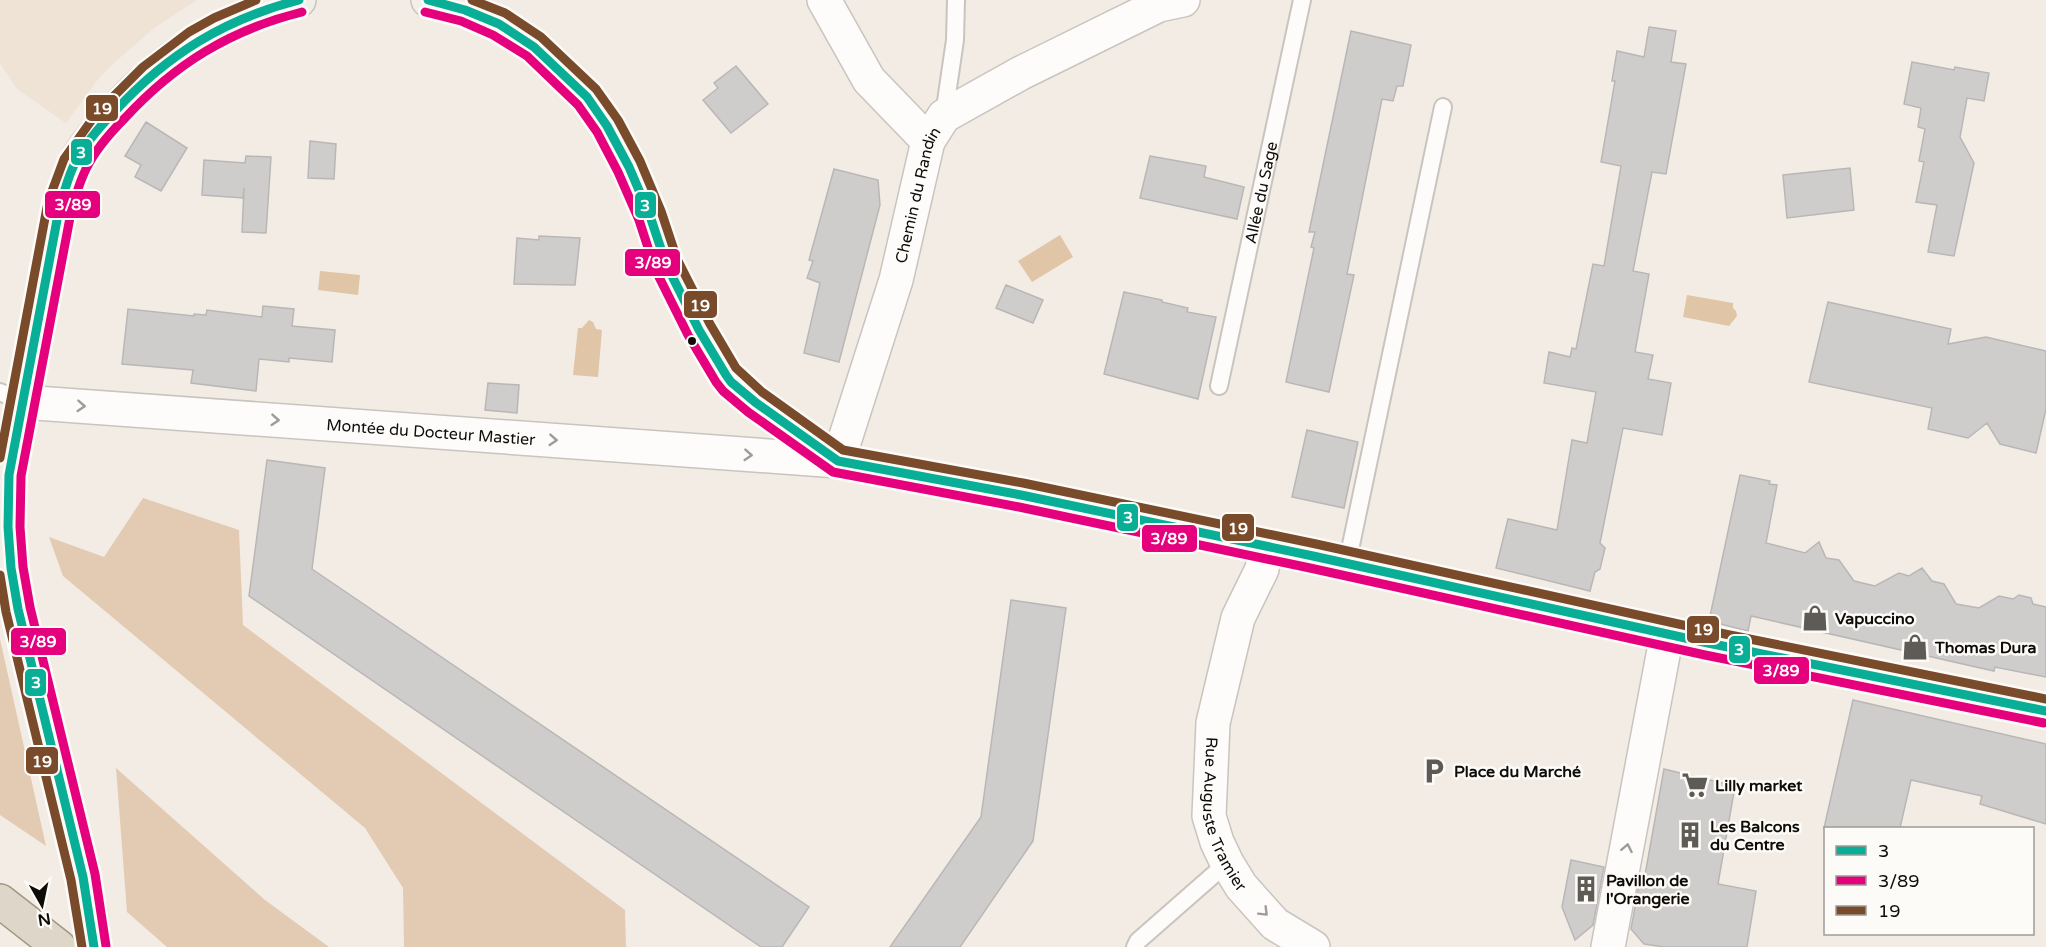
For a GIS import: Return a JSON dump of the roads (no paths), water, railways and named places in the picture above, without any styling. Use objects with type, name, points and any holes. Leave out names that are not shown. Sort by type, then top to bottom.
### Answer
[{"type":"highway","points":[[0,901],[59,947]]},
{"type":"main road","points":[[94,947],[84,877],[27,651],[10,568],[8,526],[11,397],[60,204],[75,164],[93,138],[127,96],[164,62],[238,18],[299,0]]},
{"type":"main road","points":[[428,0],[465,10],[500,24],[534,47],[587,97],[607,126],[629,167],[670,272],[699,330],[726,375],[756,402],[838,461],[1021,495],[1667,634],[2046,711]]},
{"type":"street","points":[[824,0],[869,80],[936,129]]},
{"type":"street","name":"Chemin du Randin","points":[[838,461],[896,280],[936,129],[1021,73],[1160,5],[1183,0]]},
{"type":"street","name":"Montée du Docteur Mastier","points":[[11,397],[838,461]]},
{"type":"street","name":"Rue Auguste Tramier","points":[[1266,546],[1262,569],[1238,618],[1213,723],[1209,816],[1217,842],[1241,886],[1259,908],[1297,943]]},
{"type":"street","points":[[1608,947],[1667,634]]},
{"type":"lane","points":[[936,129],[955,40],[956,0]]},
{"type":"lane","name":"Allée du Sage","points":[[1219,386],[1302,0]]},
{"type":"lane","points":[[1347,564],[1443,107]]},
{"type":"lane","points":[[1135,947],[1138,941],[1227,863]]},
{"type":"place","name":"Vapuccino","points":[[1815,618]]},
{"type":"place","name":"Thomas Dura","points":[[1915,647]]},
{"type":"place","name":"Place du Marché","points":[[1434,771]]},
{"type":"place","name":"Lilly market","points":[[1695,785]]},
{"type":"place","name":"Les Balcons du Centre","points":[[1690,835]]},
{"type":"place","name":"Pavillon de l'Orangerie","points":[[1586,889]]}]
